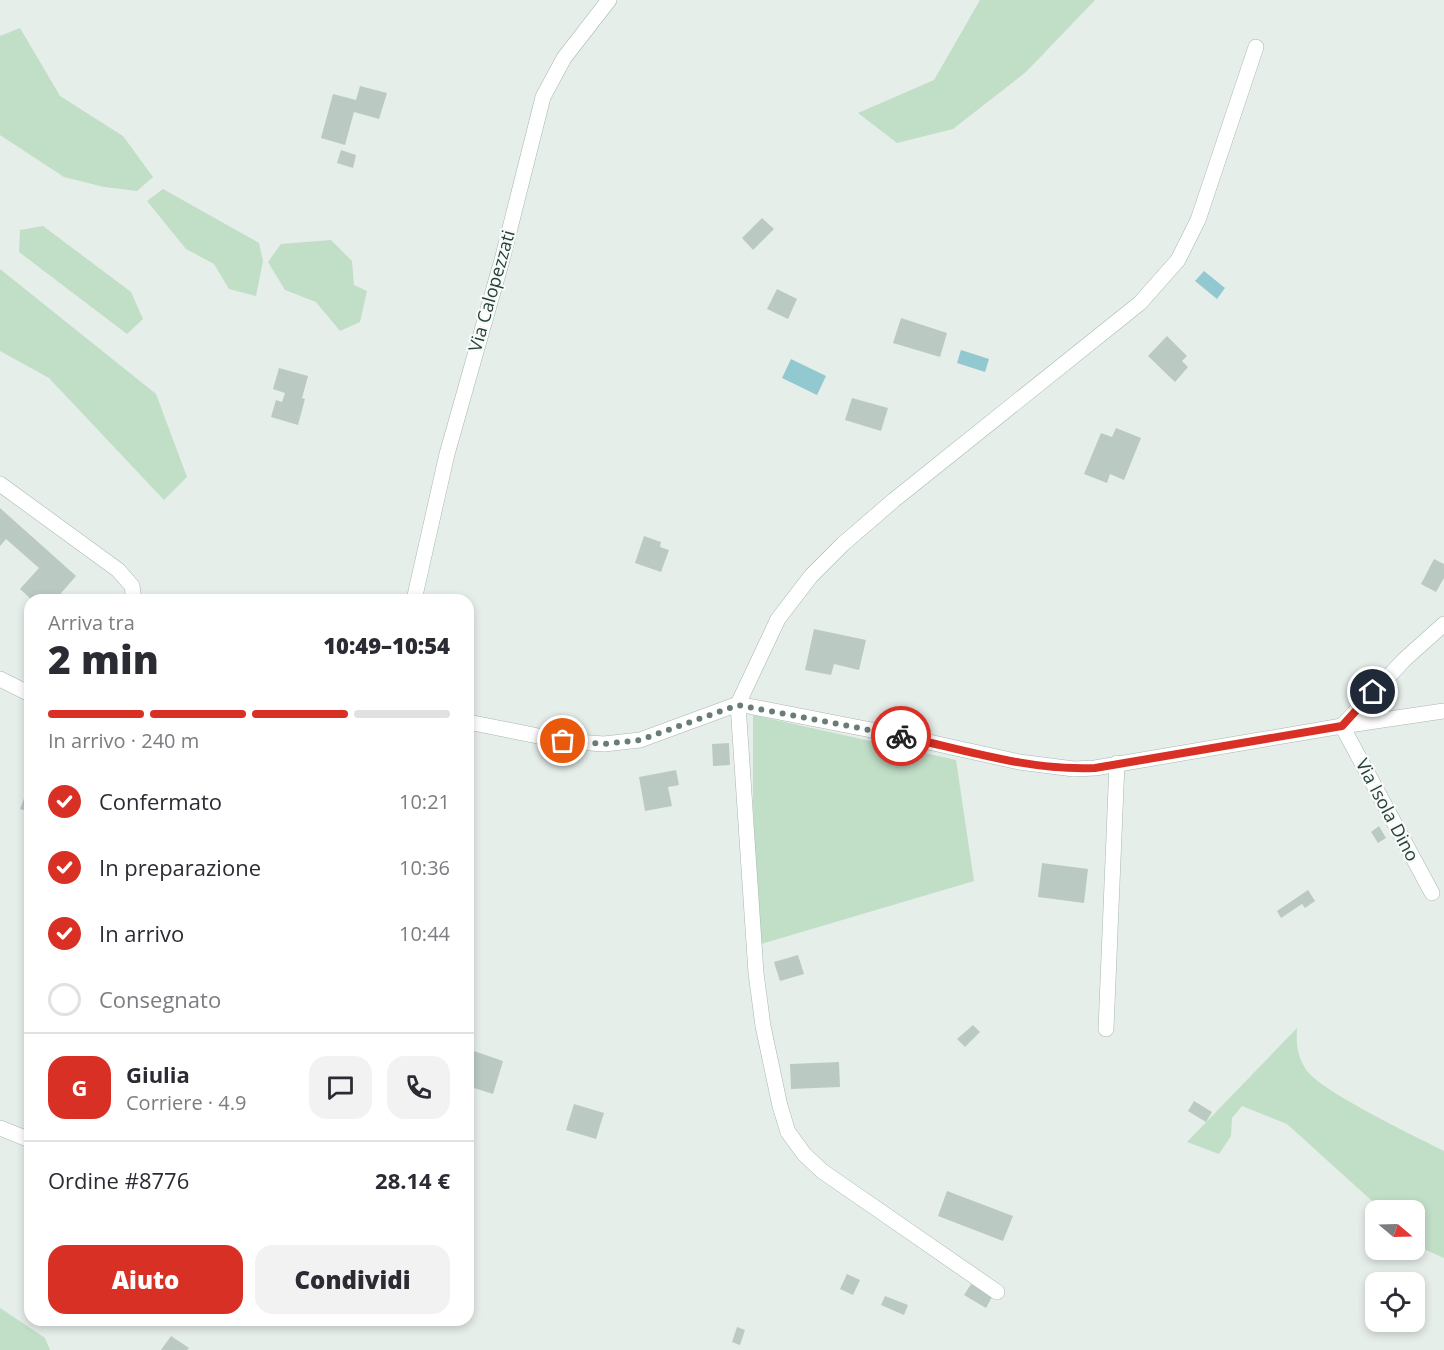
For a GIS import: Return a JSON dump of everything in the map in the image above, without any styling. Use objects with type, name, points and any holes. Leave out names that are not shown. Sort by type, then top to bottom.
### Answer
[{"type":"street","name":"Via Calopezzati","points":[[415,594],[451,438],[502,260],[543,97],[564,58],[609,0]]},
{"type":"street","points":[[997,1292],[822,1172],[804,1154],[788,1132],[780,1106],[760,1010],[738,705],[778,619],[798,590],[830,556],[894,500],[1126,316],[1165,277],[1186,246],[1198,220],[1256,47]]},
{"type":"street","points":[[0,484],[118,570],[132,586],[133,594]]},
{"type":"street","points":[[1342,726],[1410,654],[1444,624]]},
{"type":"street","points":[[0,680],[24,691]]},
{"type":"street","points":[[474,723],[563,741],[604,744],[640,740],[738,705],[897,735],[1019,762],[1074,769],[1095,768],[1444,711]]},
{"type":"street","name":"Via Isola Dino","points":[[1342,726],[1432,893]]},
{"type":"street","points":[[1106,1029],[1117,763]]},
{"type":"street","points":[[0,1128],[24,1138]]},
{"type":"green space","points":[[980,0],[1095,0],[1026,72],[953,129],[897,143],[858,113],[934,80]]},
{"type":"green space","points":[[20,28],[60,96],[123,136],[153,177],[137,191],[104,187],[64,177],[0,135],[0,36]]},
{"type":"green space","points":[[163,189],[259,243],[263,261],[256,296],[229,289],[214,264],[186,249],[147,201]]},
{"type":"green space","points":[[43,226],[131,292],[143,319],[127,334],[19,252],[20,230]]},
{"type":"green space","points":[[331,240],[352,261],[354,285],[367,291],[360,322],[340,331],[316,302],[285,290],[268,262],[281,244]]},
{"type":"green space","points":[[0,269],[156,394],[187,477],[164,500],[49,378],[0,351]]},
{"type":"green space","points":[[753,715],[956,760],[974,881],[758,945],[753,803]]},
{"type":"green space","points":[[1297,1028],[1299,1054],[1305,1068],[1313,1077],[1347,1100],[1444,1151],[1444,1258],[1425,1249],[1425,1200],[1371,1200],[1287,1124],[1242,1106],[1232,1118],[1231,1136],[1219,1154],[1187,1142]]},
{"type":"green space","points":[[0,1308],[45,1338],[50,1350],[0,1350]]},
{"type":"water","points":[[1204,271],[1225,288],[1217,299],[1195,281]]},
{"type":"water","points":[[961,350],[989,359],[985,372],[957,363]]},
{"type":"water","points":[[791,359],[826,376],[817,395],[782,378]]},
{"type":"building","points":[[360,86],[387,93],[379,119],[354,112],[345,145],[321,138],[333,94],[356,100]]},
{"type":"building","points":[[341,150],[356,155],[353,168],[337,163]]},
{"type":"building","points":[[762,218],[774,229],[753,250],[742,238]]},
{"type":"building","points":[[777,289],[797,299],[788,319],[767,309]]},
{"type":"building","points":[[901,318],[947,333],[940,357],[893,343]]},
{"type":"building","points":[[1167,336],[1187,356],[1182,361],[1188,367],[1175,382],[1148,356]]},
{"type":"building","points":[[279,368],[308,376],[298,425],[271,417],[276,400],[282,402],[285,393],[273,389]]},
{"type":"building","points":[[852,398],[888,408],[881,431],[845,420]]},
{"type":"building","points":[[1116,428],[1141,438],[1124,480],[1110,474],[1107,483],[1084,474],[1101,433],[1112,437]]},
{"type":"building","points":[[0,508],[76,576],[60,594],[25,594],[20,589],[39,568],[6,539],[0,546]]},
{"type":"building","points":[[644,536],[661,542],[660,547],[669,550],[661,572],[635,563]]},
{"type":"building","points":[[1434,559],[1444,564],[1444,578],[1436,592],[1421,584]]},
{"type":"building","points":[[814,629],[866,640],[859,670],[834,664],[831,675],[805,670]]},
{"type":"building","points":[[729,743],[730,765],[713,766],[712,744]]},
{"type":"building","points":[[676,770],[679,785],[668,787],[672,806],[645,811],[639,777]]},
{"type":"building","points":[[24,798],[24,810],[20,809]]},
{"type":"building","points":[[1379,826],[1386,838],[1378,843],[1371,832]]},
{"type":"building","points":[[1042,863],[1088,869],[1084,903],[1038,897]]},
{"type":"building","points":[[1308,890],[1315,901],[1305,908],[1302,904],[1281,918],[1277,911]]},
{"type":"building","points":[[798,955],[804,974],[780,981],[774,962]]},
{"type":"building","points":[[973,1025],[980,1032],[965,1047],[957,1039]]},
{"type":"building","points":[[474,1051],[503,1061],[493,1094],[474,1088]]},
{"type":"building","points":[[839,1062],[840,1087],[791,1089],[790,1064]]},
{"type":"building","points":[[1194,1101],[1212,1112],[1206,1122],[1188,1111]]},
{"type":"building","points":[[574,1104],[604,1113],[596,1139],[566,1130]]},
{"type":"building","points":[[947,1191],[1013,1216],[1003,1241],[938,1216]]},
{"type":"building","points":[[847,1274],[860,1280],[853,1295],[840,1289]]},
{"type":"building","points":[[971,1284],[992,1297],[986,1308],[964,1295]]},
{"type":"building","points":[[885,1296],[908,1305],[904,1315],[881,1305]]},
{"type":"building","points":[[737,1327],[745,1330],[740,1345],[732,1342]]},
{"type":"building","points":[[171,1336],[189,1348],[187,1350],[161,1350]]},
{"type":"way so far","points":[[563,741],[604,744],[640,740],[738,705],[901,736]]},
{"type":"route","points":[[901,736],[1019,762],[1074,769],[1095,768],[1342,726],[1373,692]]}]
